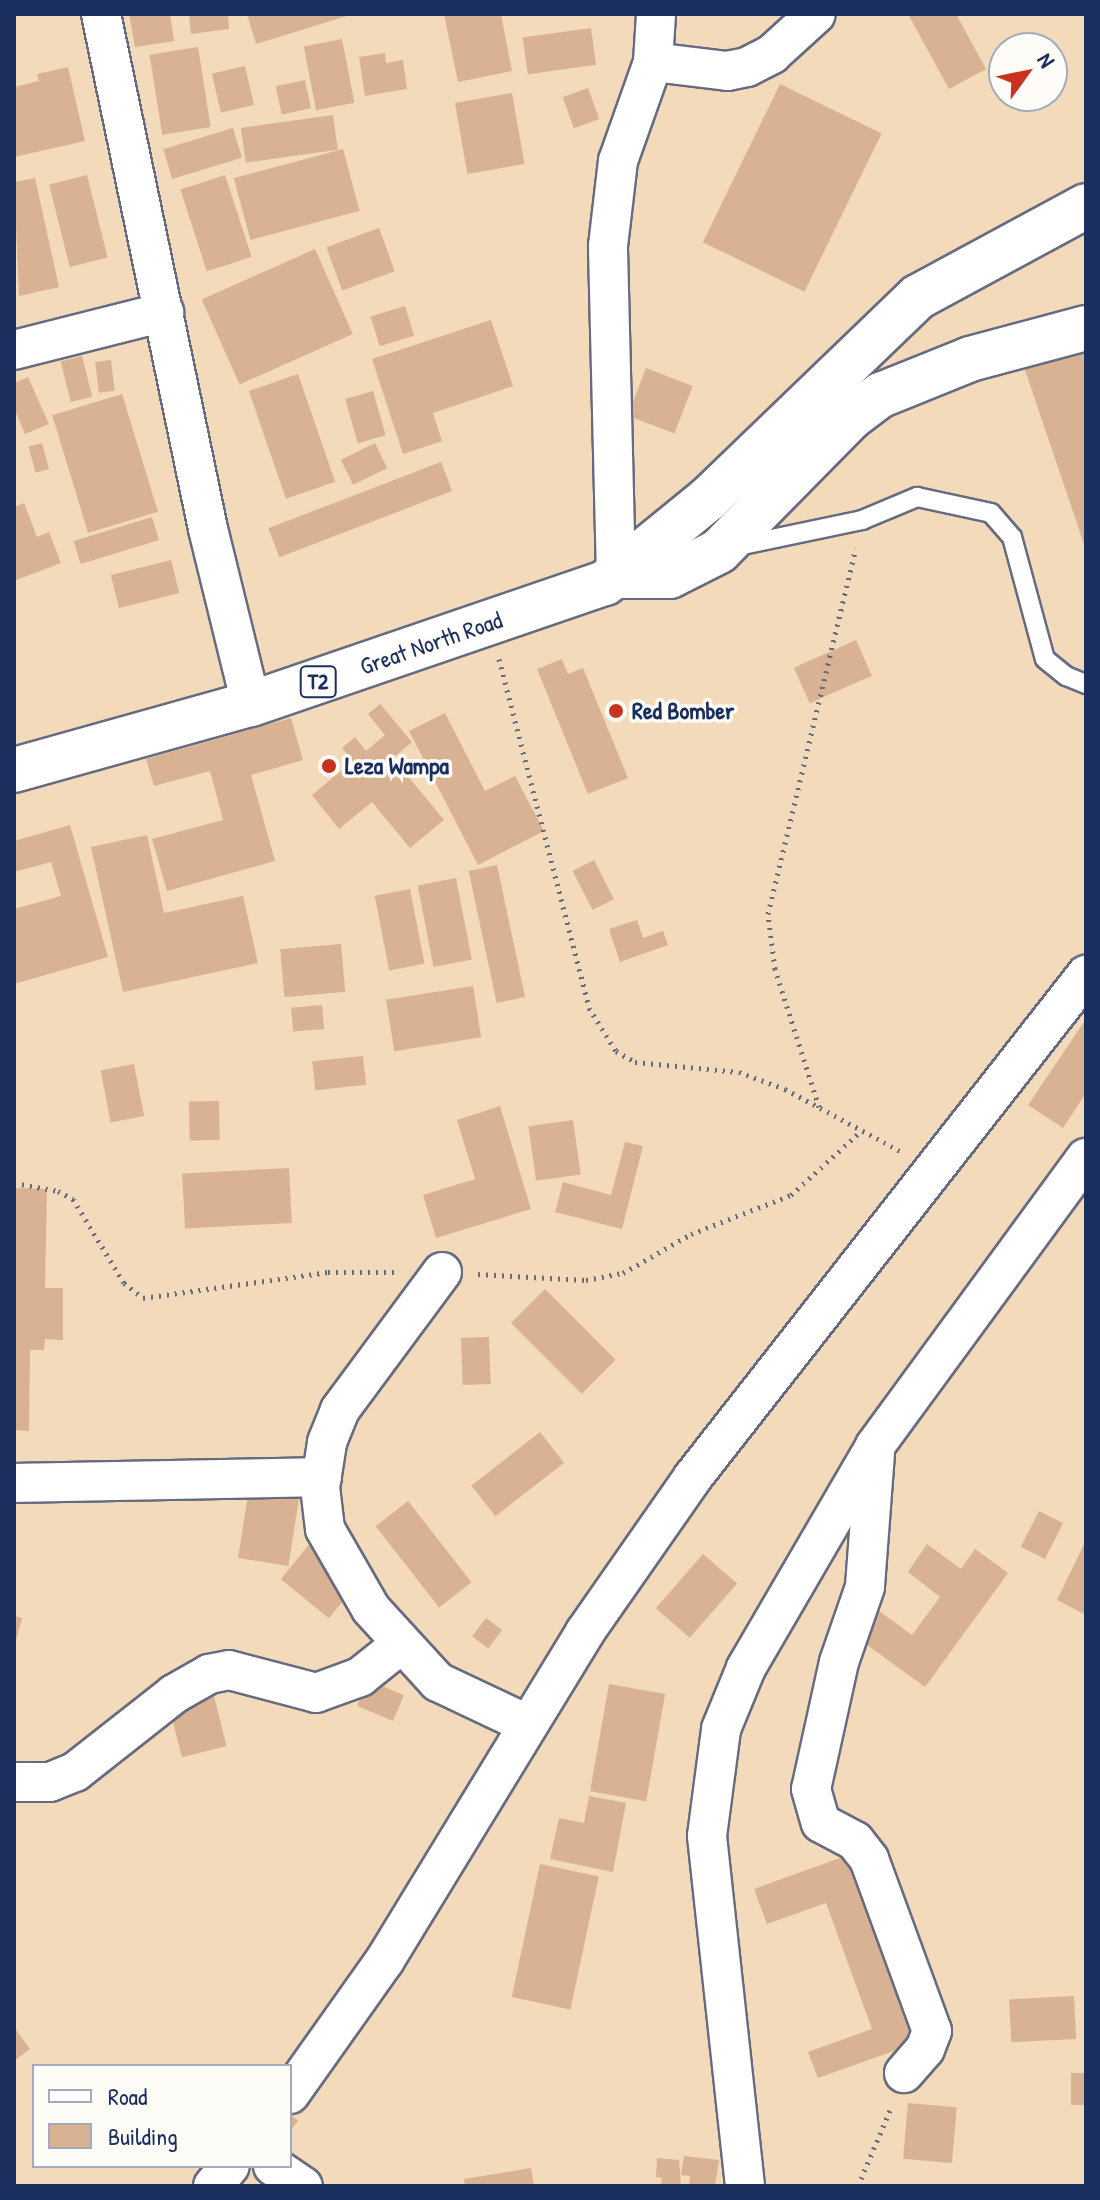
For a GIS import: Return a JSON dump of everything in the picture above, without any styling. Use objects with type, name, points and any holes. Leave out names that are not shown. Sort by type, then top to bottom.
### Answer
[{"type":"highway","points":[[616,576],[708,499],[918,297],[1086,206]]},
{"type":"highway","points":[[616,576],[670,576],[719,551],[850,418],[881,395],[970,359],[1086,328]]},
{"type":"highway","name":"Great North Road","points":[[14,770],[251,704],[489,624],[616,576]]},
{"type":"street","points":[[101,14],[208,529],[251,704]]},
{"type":"street","points":[[616,576],[608,246],[618,161],[653,62],[656,14]]},
{"type":"street","points":[[653,62],[727,71],[747,67],[772,54],[816,14]]},
{"type":"street","points":[[14,350],[164,312]]},
{"type":"street","points":[[292,2091],[385,1960],[527,1724],[693,1477],[1086,975]]},
{"type":"street","points":[[745,2186],[707,1836],[721,1729],[746,1668],[875,1446],[1086,1158]]},
{"type":"street","points":[[442,1272],[340,1410],[322,1477],[325,1529],[371,1609],[400,1645],[438,1682],[527,1724]]},
{"type":"street","points":[[875,1446],[865,1587],[839,1662],[811,1789],[821,1823],[855,1841],[869,1859],[932,2031],[925,2049],[904,2073]]},
{"type":"street","points":[[14,1483],[322,1477]]},
{"type":"street","points":[[14,1782],[50,1782],[75,1772],[174,1694],[209,1674],[229,1670],[316,1693],[360,1677],[400,1645]]},
{"type":"street","points":[[213,2186],[228,2168]]},
{"type":"street","points":[[276,2168],[303,2186]]},
{"type":"lane","points":[[719,551],[862,520],[917,497],[991,513],[1012,537],[1045,659],[1066,676],[1086,684]]},
{"type":"path","points":[[819,1107],[775,969],[768,914],[862,520]]},
{"type":"path","points":[[489,624],[589,1008],[616,1051],[635,1062],[739,1072],[819,1107],[935,1168]]},
{"type":"path","points":[[858,2186],[904,2073]]},
{"type":"building","points":[[129,14],[170,14],[174,41],[135,47]]},
{"type":"building","points":[[189,14],[228,14],[229,29],[191,34]]},
{"type":"building","points":[[247,14],[350,14],[350,15],[256,44]]},
{"type":"building","points":[[444,14],[501,14],[512,71],[458,82]]},
{"type":"building","points":[[908,14],[956,14],[986,69],[949,89]]},
{"type":"building","points":[[591,28],[596,65],[528,74],[523,38]]},
{"type":"building","points":[[342,39],[354,103],[316,110],[304,46]]},
{"type":"building","points":[[198,47],[211,127],[162,135],[150,55]]},
{"type":"building","points":[[385,53],[386,63],[403,60],[407,89],[365,96],[359,57]]},
{"type":"building","points":[[245,66],[254,105],[221,113],[212,74]]},
{"type":"building","points":[[68,67],[85,141],[14,157],[14,87],[39,81],[37,74]]},
{"type":"building","points":[[305,80],[311,108],[282,115],[276,86]]},
{"type":"building","points":[[780,84],[882,134],[804,292],[703,242]]},
{"type":"building","points":[[588,88],[599,119],[574,128],[563,97]]},
{"type":"building","points":[[512,93],[525,164],[467,174],[455,103]]},
{"type":"building","points":[[333,115],[338,150],[246,163],[241,128]]},
{"type":"building","points":[[233,128],[242,158],[172,179],[163,149]]},
{"type":"building","points":[[343,149],[360,211],[250,240],[234,178]]},
{"type":"building","points":[[87,175],[108,257],[70,267],[49,184]]},
{"type":"building","points":[[225,175],[252,257],[207,271],[180,190]]},
{"type":"building","points":[[35,178],[59,287],[19,296],[14,182]]},
{"type":"building","points":[[379,228],[395,271],[342,290],[326,247]]},
{"type":"building","points":[[315,249],[353,334],[240,384],[202,299]]},
{"type":"building","points":[[405,306],[414,336],[380,346],[371,317]]},
{"type":"building","points":[[491,320],[513,386],[433,413],[442,441],[403,454],[372,359]]},
{"type":"building","points":[[1086,347],[1086,547],[1085,547],[1024,367]]},
{"type":"building","points":[[82,356],[92,397],[71,402],[61,361]]},
{"type":"building","points":[[111,360],[115,391],[99,393],[95,362]]},
{"type":"building","points":[[646,368],[693,386],[674,434],[628,416]]},
{"type":"building","points":[[298,374],[335,482],[286,499],[249,391]]},
{"type":"building","points":[[28,377],[49,424],[25,434],[14,408],[14,383]]},
{"type":"building","points":[[373,391],[386,435],[358,443],[345,399]]},
{"type":"building","points":[[122,394],[158,512],[88,533],[52,415]]},
{"type":"building","points":[[42,443],[49,469],[35,473],[28,447]]},
{"type":"building","points":[[375,443],[387,468],[353,485],[341,460]]},
{"type":"building","points":[[441,462],[452,491],[279,557],[268,528]]},
{"type":"building","points":[[24,503],[37,537],[49,532],[61,563],[14,581],[14,507]]},
{"type":"building","points":[[152,517],[159,540],[81,564],[74,541]]},
{"type":"building","points":[[171,560],[179,593],[119,608],[111,575]]},
{"type":"building","points":[[856,640],[872,676],[810,703],[794,668]]},
{"type":"building","points":[[562,659],[568,674],[583,668],[628,778],[588,794],[537,669]]},
{"type":"building","points":[[380,704],[412,742],[393,758],[444,820],[410,848],[372,802],[339,829],[312,795],[353,761],[342,748],[355,737],[366,751],[385,735],[368,714]]},
{"type":"building","points":[[445,713],[485,791],[515,776],[544,831],[478,865],[409,731]]},
{"type":"building","points":[[291,718],[303,760],[251,775],[275,861],[167,891],[152,839],[223,820],[210,771],[154,786],[146,759]]},
{"type":"building","points":[[70,825],[108,957],[14,984],[14,909],[61,896],[51,862],[14,872],[14,841]]},
{"type":"building","points":[[147,835],[164,913],[243,896],[258,963],[123,992],[91,847]]},
{"type":"building","points":[[594,860],[614,899],[593,910],[573,871]]},
{"type":"building","points":[[497,865],[525,997],[497,1003],[469,871]]},
{"type":"building","points":[[456,878],[472,959],[434,967],[418,885]]},
{"type":"building","points":[[410,889],[425,964],[389,970],[375,896]]},
{"type":"building","points":[[637,920],[643,938],[663,931],[668,945],[620,962],[609,929]]},
{"type":"building","points":[[341,944],[345,992],[284,997],[280,949]]},
{"type":"building","points":[[473,986],[481,1037],[394,1051],[386,1000]]},
{"type":"building","points":[[322,1005],[324,1029],[293,1032],[291,1008]]},
{"type":"building","points":[[1086,1019],[1086,1093],[1063,1128],[1028,1105]]},
{"type":"building","points":[[363,1056],[366,1085],[315,1090],[312,1061]]},
{"type":"building","points":[[134,1064],[144,1116],[111,1123],[101,1070]]},
{"type":"building","points":[[219,1101],[220,1140],[190,1141],[189,1102]]},
{"type":"building","points":[[500,1106],[531,1209],[436,1238],[423,1195],[475,1179],[457,1120]]},
{"type":"building","points":[[573,1120],[581,1174],[536,1181],[528,1126]]},
{"type":"building","points":[[625,1142],[643,1146],[622,1229],[555,1212],[563,1182],[611,1195]]},
{"type":"building","points":[[289,1168],[292,1223],[185,1229],[182,1174]]},
{"type":"building","points":[[14,1188],[47,1189],[45,1288],[63,1288],[63,1340],[45,1339],[44,1350],[30,1350],[29,1431],[14,1430]]},
{"type":"building","points":[[545,1289],[616,1360],[582,1394],[511,1323]]},
{"type":"building","points":[[489,1337],[491,1384],[463,1385],[461,1338]]},
{"type":"building","points":[[540,1432],[564,1463],[495,1516],[471,1486]]},
{"type":"building","points":[[251,1476],[301,1484],[288,1566],[238,1558]]},
{"type":"building","points":[[408,1501],[471,1582],[439,1607],[376,1526]]},
{"type":"building","points":[[1039,1511],[1063,1523],[1045,1559],[1021,1547]]},
{"type":"building","points":[[1086,1540],[1086,1615],[1057,1600]]},
{"type":"building","points":[[311,1542],[359,1581],[329,1618],[281,1579]]},
{"type":"building","points":[[927,1544],[961,1569],[975,1549],[1008,1573],[925,1687],[859,1639],[879,1611],[912,1635],[940,1597],[908,1572]]},
{"type":"building","points":[[703,1554],[737,1584],[690,1638],[656,1608]]},
{"type":"building","points":[[14,1616],[22,1618],[15,1644],[14,1644]]},
{"type":"building","points":[[486,1618],[502,1630],[488,1648],[472,1636]]},
{"type":"building","points":[[368,1680],[404,1695],[393,1721],[357,1706]]},
{"type":"building","points":[[211,1684],[226,1746],[182,1757],[166,1695]]},
{"type":"building","points":[[609,1684],[665,1694],[646,1801],[590,1791]]},
{"type":"building","points":[[589,1796],[626,1803],[613,1872],[550,1859],[559,1818],[584,1823]]},
{"type":"building","points":[[851,1854],[919,2042],[818,2078],[808,2052],[872,2029],[826,1903],[767,1924],[754,1889]]},
{"type":"building","points":[[540,1864],[599,1876],[570,2010],[512,1997]]},
{"type":"building","points":[[1074,1996],[1076,2039],[1011,2042],[1009,1999]]},
{"type":"building","points":[[14,2027],[30,2049],[14,2061]]},
{"type":"building","points":[[1071,2073],[1086,2073],[1086,2105],[1071,2105]]},
{"type":"building","points":[[908,2103],[957,2107],[952,2163],[903,2159]]},
{"type":"building","points":[[684,2156],[719,2160],[715,2186],[689,2186],[690,2176],[681,2175]]},
{"type":"building","points":[[657,2158],[679,2160],[681,2186],[661,2186],[662,2178],[656,2177]]},
{"type":"building","points":[[531,2168],[534,2186],[465,2186],[464,2179]]},
{"type":"place","name":"Red Bomber","points":[[616,711]]},
{"type":"place","name":"Leza Wampa","points":[[329,766]]}]
